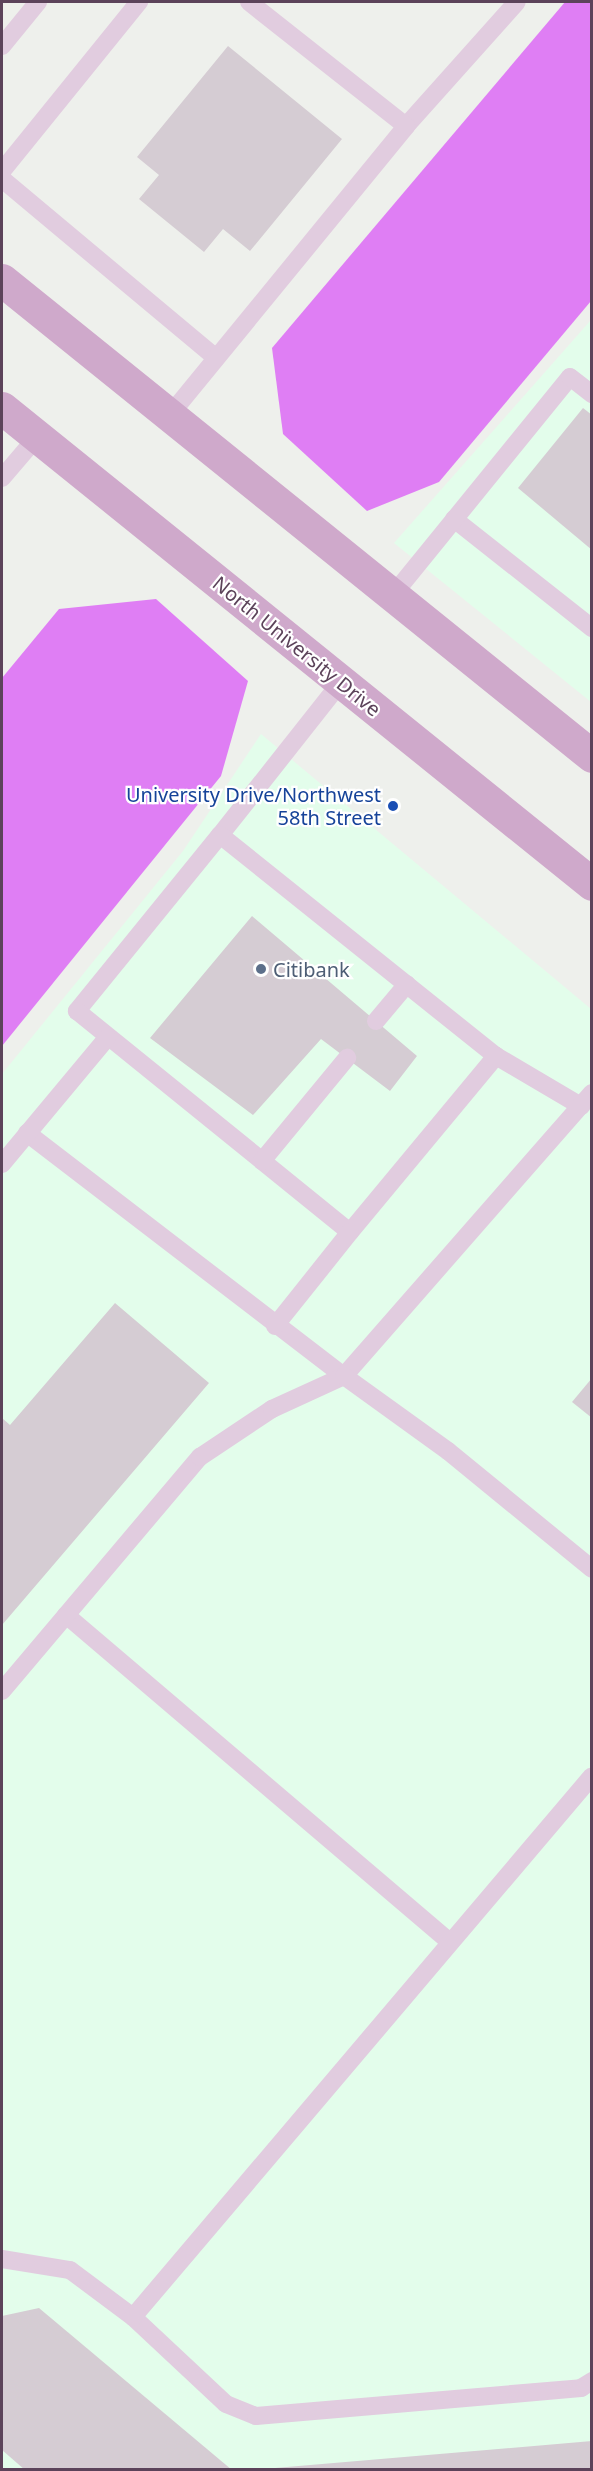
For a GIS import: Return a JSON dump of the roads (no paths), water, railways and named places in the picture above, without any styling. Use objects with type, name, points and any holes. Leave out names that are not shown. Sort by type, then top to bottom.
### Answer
[{"type":"main road","points":[[2,280],[591,756]]},
{"type":"main road","name":"North University Drive","points":[[2,408],[591,884]]},
{"type":"lane","points":[[2,46],[38,2]]},
{"type":"lane","points":[[2,171],[139,2]]},
{"type":"lane","points":[[249,2],[406,126]]},
{"type":"lane","points":[[169,416],[406,126],[518,2]]},
{"type":"lane","points":[[2,179],[216,358]]},
{"type":"lane","points":[[392,596],[570,377],[591,394]]},
{"type":"lane","points":[[2,478],[37,436]]},
{"type":"lane","points":[[454,519],[591,628]]},
{"type":"lane","points":[[341,682],[77,1011],[107,1038],[350,1232]]},
{"type":"lane","points":[[2,1691],[200,1457],[273,1409],[344,1376],[586,1100],[496,1056],[220,835]]},
{"type":"lane","points":[[376,1021],[407,984]]},
{"type":"lane","points":[[2,1164],[107,1038]]},
{"type":"lane","points":[[275,1326],[496,1056]]},
{"type":"lane","points":[[262,1161],[347,1058]]},
{"type":"lane","points":[[27,1133],[275,1326],[448,1451],[591,1569]]},
{"type":"lane","points":[[66,1615],[450,1942]]},
{"type":"lane","points":[[133,2317],[591,1776]]},
{"type":"lane","points":[[2,2259],[70,2270],[133,2317],[226,2404],[256,2416],[581,2388],[591,2381]]},
{"type":"place","name":"University Drive/Northwest 58th Street","points":[[393,806]]},
{"type":"place","name":"Citibank","points":[[261,969]]}]
